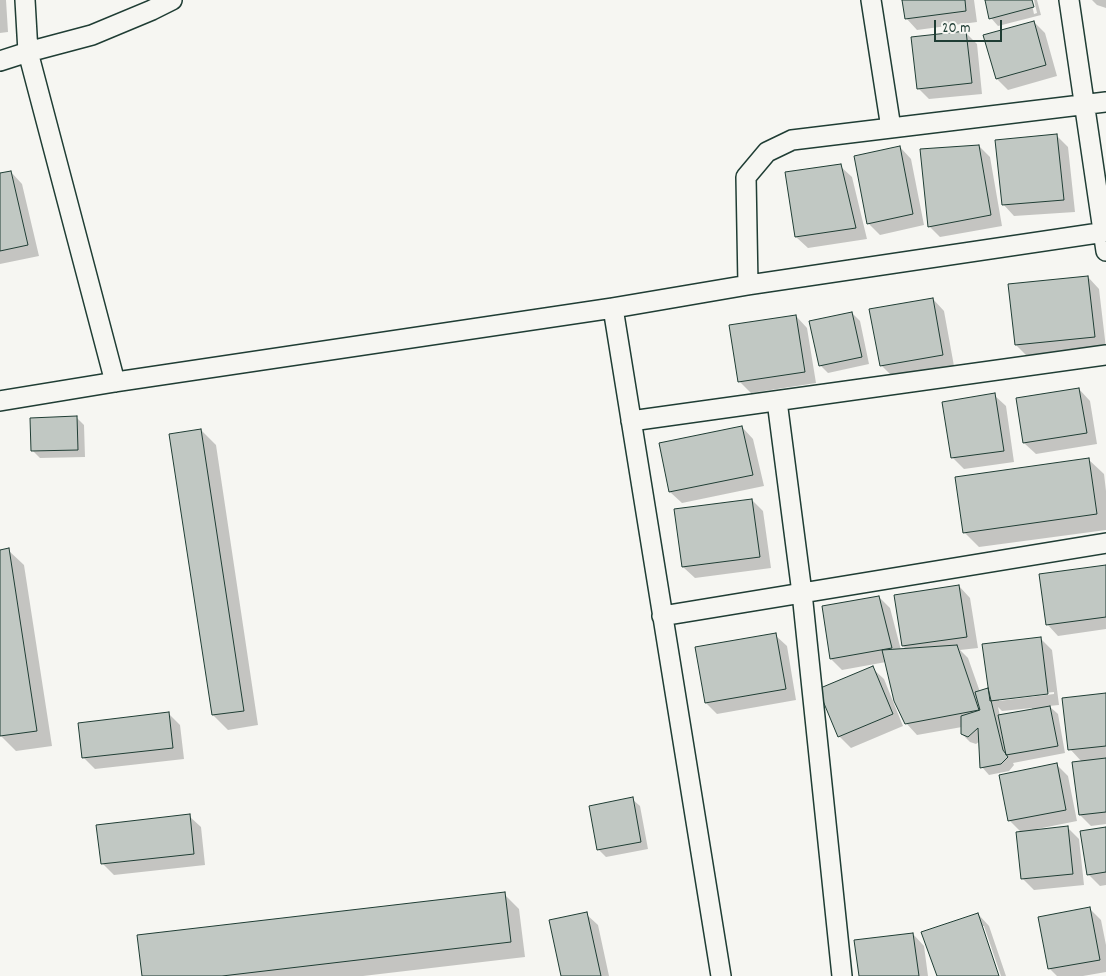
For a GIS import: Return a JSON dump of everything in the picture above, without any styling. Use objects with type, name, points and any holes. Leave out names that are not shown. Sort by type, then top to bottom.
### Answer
[{"type":"street","points":[[25,0],[28,52],[115,382]]},
{"type":"street","points":[[0,61],[92,35],[172,0]]},
{"type":"street","points":[[872,0],[891,128]]},
{"type":"street","points":[[0,401],[115,382],[612,308],[748,285],[1105,238],[1070,0]]},
{"type":"street","points":[[748,285],[746,176],[767,152],[792,140],[1106,102]]},
{"type":"street","points":[[612,308],[721,976]]},
{"type":"street","points":[[631,421],[1106,355]]},
{"type":"street","points":[[777,401],[802,593],[842,976]]},
{"type":"street","points":[[662,616],[1106,543]]},
{"type":"building","points":[[902,0],[965,0],[966,11],[905,19]]},
{"type":"building","points":[[985,0],[1032,0],[1034,7],[989,19]]},
{"type":"building","points":[[1034,21],[1046,65],[996,79],[983,35]]},
{"type":"building","points":[[966,31],[972,83],[917,89],[911,37]]},
{"type":"building","points":[[1057,134],[1064,200],[1002,205],[995,140]]},
{"type":"building","points":[[979,145],[991,215],[928,227],[920,149]]},
{"type":"building","points":[[900,146],[913,214],[867,224],[854,156]]},
{"type":"building","points":[[841,164],[856,228],[795,237],[785,172]]},
{"type":"building","points":[[11,171],[28,245],[0,251],[0,173]]},
{"type":"building","points":[[1088,276],[1095,337],[1015,345],[1008,284]]},
{"type":"building","points":[[933,298],[943,355],[880,366],[869,309]]},
{"type":"building","points":[[852,312],[862,357],[819,366],[809,321]]},
{"type":"building","points":[[796,315],[805,372],[738,382],[729,325]]},
{"type":"building","points":[[1079,388],[1087,433],[1023,443],[1016,398]]},
{"type":"building","points":[[995,393],[1004,451],[951,458],[942,402]]},
{"type":"building","points":[[77,416],[78,450],[31,451],[30,418]]},
{"type":"building","points":[[742,426],[753,475],[669,492],[659,443]]},
{"type":"building","points":[[201,429],[244,711],[212,715],[169,434]]},
{"type":"building","points":[[1089,458],[1097,514],[963,533],[955,477]]},
{"type":"building","points":[[752,499],[760,557],[682,567],[674,509]]},
{"type":"building","points":[[9,548],[37,731],[0,736],[0,550]]},
{"type":"building","points":[[1106,565],[1106,617],[1046,625],[1039,574]]},
{"type":"building","points":[[959,585],[967,637],[902,646],[894,595]]},
{"type":"building","points":[[879,596],[892,648],[830,659],[822,606]]},
{"type":"building","points":[[776,633],[786,689],[705,703],[695,647]]},
{"type":"building","points":[[1041,637],[1048,694],[990,701],[982,644]]},
{"type":"building","points":[[957,645],[979,710],[905,724],[894,701],[882,650]]},
{"type":"building","points":[[873,666],[893,714],[838,737],[818,689]]},
{"type":"building","points":[[988,688],[1003,750],[1008,757],[1001,764],[980,768],[978,728],[968,737],[961,734],[961,716],[980,710],[975,692]]},
{"type":"building","points":[[1106,693],[1106,746],[1068,750],[1062,698]]},
{"type":"building","points":[[1050,706],[1058,746],[1006,755],[998,715]]},
{"type":"building","points":[[169,712],[173,748],[82,758],[78,723]]},
{"type":"building","points":[[1106,758],[1106,812],[1079,815],[1072,762]]},
{"type":"building","points":[[1057,763],[1066,810],[1008,821],[999,775]]},
{"type":"building","points":[[633,797],[641,842],[597,850],[589,806]]},
{"type":"building","points":[[190,814],[194,854],[101,864],[96,825]]},
{"type":"building","points":[[1068,826],[1073,874],[1021,879],[1016,832]]},
{"type":"building","points":[[1106,827],[1106,872],[1087,875],[1080,831]]},
{"type":"building","points":[[505,892],[511,942],[222,976],[142,976],[137,935]]},
{"type":"building","points":[[1090,907],[1100,960],[1048,969],[1038,917]]},
{"type":"building","points":[[587,912],[601,976],[561,976],[549,920]]},
{"type":"building","points":[[978,913],[999,976],[937,976],[921,932]]},
{"type":"building","points":[[913,933],[919,976],[859,976],[854,940]]}]
